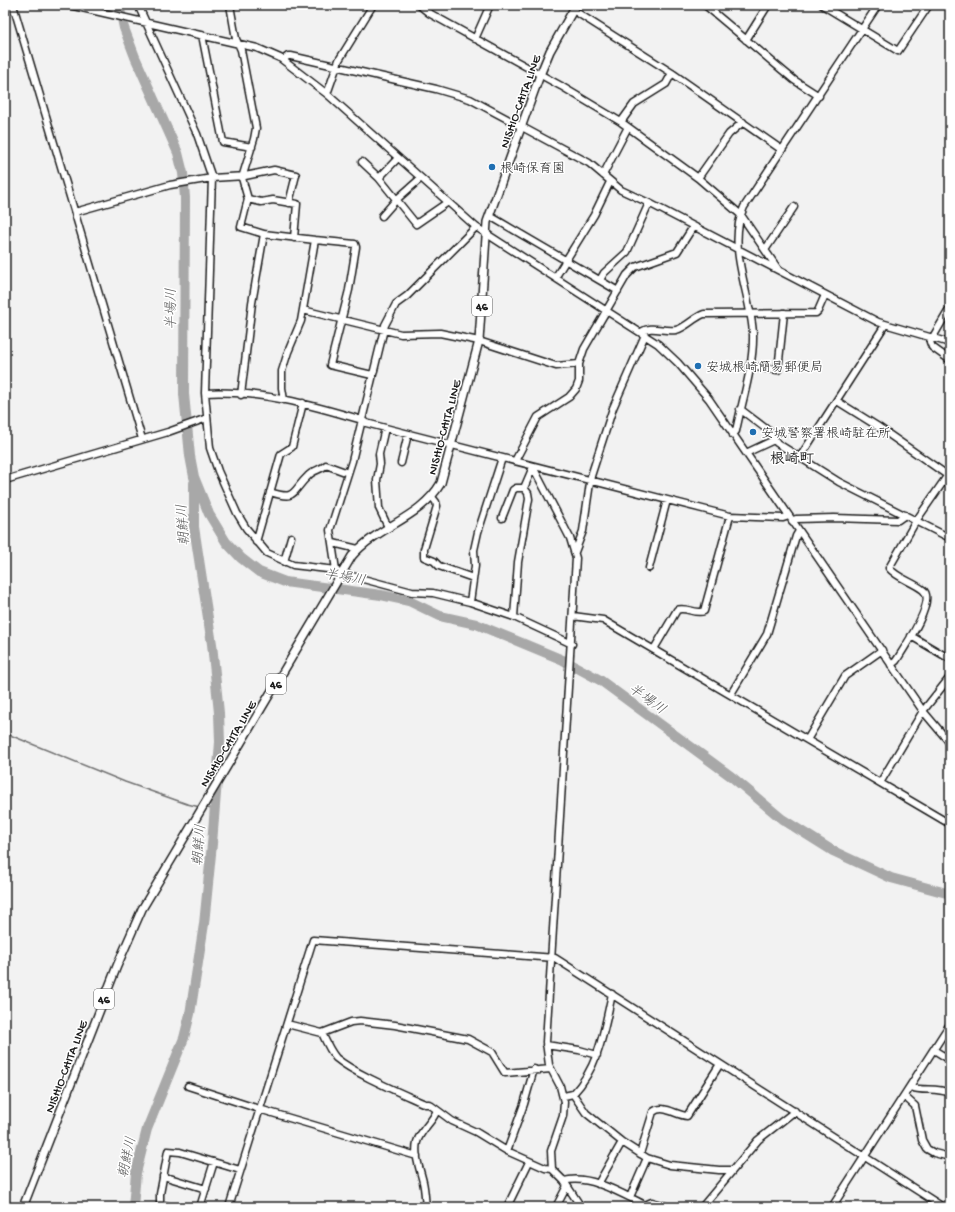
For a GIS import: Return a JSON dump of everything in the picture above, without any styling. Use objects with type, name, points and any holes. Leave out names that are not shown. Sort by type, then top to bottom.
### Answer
[{"type":"main road","name":"NISHIO-CHITA LINE","points":[[23,1207],[133,928],[337,581],[339,571],[358,549],[388,527],[420,509],[432,497],[442,483],[479,341],[486,234],[490,216],[540,74],[550,51],[574,7]]},
{"type":"street","points":[[13,5],[142,439]]},
{"type":"street","points":[[69,5],[238,43],[265,50],[283,60],[327,94],[476,227],[643,333],[681,366],[705,395],[923,711],[950,743]]},
{"type":"street","points":[[138,5],[143,22],[197,134],[210,179],[206,419],[210,448],[222,483],[237,513],[256,542],[267,553],[284,562],[339,571],[412,592],[433,593],[470,602],[514,617],[572,647]]},
{"type":"street","points":[[230,5],[238,43],[241,50],[256,128],[252,147],[242,176],[242,181],[248,199],[241,227],[264,234],[355,244],[356,247],[342,320],[330,365],[372,375]]},
{"type":"street","points":[[327,94],[336,66],[373,5]]},
{"type":"street","points":[[419,5],[429,13],[540,74],[620,122],[698,178],[741,216],[779,271]]},
{"type":"street","points":[[475,39],[490,5]]},
{"type":"street","points":[[705,5],[794,80],[819,96]]},
{"type":"street","points":[[746,40],[768,5]]},
{"type":"street","points":[[822,5],[899,51],[929,5]]},
{"type":"street","points":[[733,435],[736,431],[749,366],[753,335],[738,249],[741,216],[782,150],[878,5]]},
{"type":"street","points":[[574,7],[782,150]]},
{"type":"street","points":[[202,35],[223,142],[252,147]]},
{"type":"street","points":[[283,60],[286,57],[291,56],[336,66],[462,96],[484,105],[589,163],[621,190],[649,203],[779,271],[885,324],[950,343]]},
{"type":"street","points":[[620,122],[634,104],[666,84],[672,73]]},
{"type":"street","points":[[698,178],[729,134],[743,122]]},
{"type":"street","points":[[603,175],[628,127]]},
{"type":"street","points":[[379,178],[398,158]]},
{"type":"street","points":[[362,162],[379,178],[416,224],[448,202]]},
{"type":"street","points":[[75,212],[172,185],[242,176],[274,170],[296,175],[289,203]]},
{"type":"street","points":[[382,216],[396,200],[420,178]]},
{"type":"street","points":[[555,278],[594,216],[610,182]]},
{"type":"street","points":[[248,199],[261,202],[273,200],[297,204],[294,238]]},
{"type":"street","points":[[600,280],[604,272],[627,252],[649,203]]},
{"type":"street","points":[[765,250],[794,207]]},
{"type":"street","points":[[490,216],[618,291]]},
{"type":"street","points":[[339,571],[330,530],[348,473],[383,330],[396,304],[407,296],[476,227]]},
{"type":"street","points":[[515,461],[538,417],[569,397],[576,389],[579,381],[579,364],[590,336],[631,270],[677,252],[693,227]]},
{"type":"street","points":[[241,394],[252,304],[264,234]]},
{"type":"street","points":[[284,400],[282,371],[290,347],[300,326],[315,240]]},
{"type":"street","points":[[574,552],[583,531],[591,481],[613,408],[643,333],[650,328],[665,330],[682,328],[698,316],[704,314],[816,313],[825,294]]},
{"type":"street","points":[[950,308],[930,342],[932,347],[950,360]]},
{"type":"street","points":[[303,310],[401,334],[440,333],[479,341],[556,366],[579,364]]},
{"type":"street","points":[[749,366],[778,370],[784,313]]},
{"type":"street","points":[[800,457],[885,324]]},
{"type":"street","points":[[206,393],[241,394],[303,403],[362,420],[366,423],[515,461],[533,467],[730,516],[796,519],[834,518],[898,520],[904,515]]},
{"type":"street","points":[[836,401],[877,426],[949,475],[916,521],[889,568],[925,591],[927,595],[922,618],[896,661],[891,665]]},
{"type":"street","points":[[256,542],[281,454],[292,447],[303,403]]},
{"type":"street","points":[[740,409],[769,431],[774,440],[839,482],[950,538]]},
{"type":"street","points":[[5,480],[206,419]]},
{"type":"street","points":[[385,428],[379,454],[380,464],[377,480],[379,508],[388,527]]},
{"type":"street","points":[[401,463],[408,434]]},
{"type":"street","points":[[746,453],[774,440]]},
{"type":"street","points":[[470,602],[474,550],[478,532],[502,458]]},
{"type":"street","points":[[270,492],[285,497],[291,495],[308,475],[326,465],[348,473]]},
{"type":"street","points":[[524,488],[533,467]]},
{"type":"street","points":[[533,467],[570,538],[574,552],[576,569],[572,647],[550,957],[546,1045],[551,1069],[564,1096],[563,1116],[551,1151],[552,1168],[565,1183],[581,1207]]},
{"type":"street","points":[[502,518],[513,490],[516,488],[524,488]]},
{"type":"street","points":[[514,617],[518,562],[529,499],[528,493],[524,488]]},
{"type":"street","points":[[432,497],[437,506],[424,549],[424,557],[434,561],[439,566],[473,578]]},
{"type":"street","points":[[649,568],[667,500]]},
{"type":"street","points":[[654,649],[677,610],[681,608],[701,613],[704,611],[730,516]]},
{"type":"street","points":[[731,694],[768,634],[796,536],[799,531]]},
{"type":"street","points":[[284,562],[291,537]]},
{"type":"street","points":[[333,544],[358,549]]},
{"type":"street","points":[[573,616],[601,618],[950,824]]},
{"type":"street","points":[[911,636],[950,659]]},
{"type":"street","points":[[808,740],[845,676],[882,650]]},
{"type":"street","points":[[880,783],[923,711],[950,677]]},
{"type":"street","points":[[229,1207],[313,940],[550,957],[559,960],[943,1207]]},
{"type":"street","points":[[564,1096],[573,1094],[584,1083],[597,1055],[607,1023],[612,994]]},
{"type":"street","points":[[287,1024],[322,1033],[351,1022],[360,1021],[395,1025],[468,1039],[492,1052],[505,1073],[534,1069],[551,1069]]},
{"type":"street","points":[[832,1207],[950,1024]]},
{"type":"street","points":[[322,1033],[330,1050],[336,1058],[364,1074],[425,1104],[429,1104],[452,1121],[476,1132],[507,1151],[529,1162],[545,1168],[552,1168]]},
{"type":"street","points":[[546,1045],[579,1050],[597,1055]]},
{"type":"street","points":[[934,1050],[950,1060]]},
{"type":"street","points":[[640,1154],[653,1112],[659,1109],[667,1109],[687,1116],[720,1064]]},
{"type":"street","points":[[507,1151],[524,1104],[534,1069]]},
{"type":"street","points":[[188,1086],[259,1109],[417,1156]]},
{"type":"street","points":[[910,1087],[920,1089],[937,1089],[950,1093]]},
{"type":"street","points":[[573,1094],[586,1113],[622,1142],[646,1158],[670,1165],[732,1170]]},
{"type":"street","points":[[904,1096],[915,1106],[922,1140],[927,1149],[934,1154],[950,1157]]},
{"type":"street","points":[[426,1207],[424,1184],[417,1156],[417,1142],[422,1131],[435,1116],[437,1110]]},
{"type":"street","points":[[702,1207],[758,1140],[795,1111]]},
{"type":"street","points":[[598,1184],[622,1142]]},
{"type":"street","points":[[172,1207],[160,1205],[168,1151],[180,1152],[240,1170]]},
{"type":"street","points":[[630,1197],[646,1158]]},
{"type":"street","points":[[200,1207],[214,1162]]},
{"type":"street","points":[[507,1207],[529,1162]]},
{"type":"street","points":[[164,1176],[206,1189]]},
{"type":"street","points":[[556,1207],[565,1183],[573,1180],[598,1184],[614,1189],[644,1206],[652,1202],[669,1207]]},
{"type":"street","points":[[5,1205],[11,1207]]},
{"type":"waterway","name":"半場川","points":[[119,5],[124,28],[135,57],[178,153],[183,173],[185,198],[184,394],[190,456],[194,477],[209,514],[226,542],[241,558],[259,572],[285,582],[381,595],[409,601],[440,616],[476,624],[563,660],[600,680],[732,777],[782,819],[833,851],[891,878],[950,894]]},
{"type":"waterway","name":"朝鮮川","points":[[133,1207],[136,1173],[147,1129],[184,1038],[190,1014],[204,924],[212,844],[220,742],[219,713],[212,644],[194,527],[194,483]]},
{"type":"waterway","points":[[5,733],[125,782],[187,804],[200,807]]},
{"type":"waterway","points":[[206,808],[214,809]]},
{"type":"place","name":"根崎保育園","points":[[492,167]]},
{"type":"place","name":"安城根崎簡易郵便局","points":[[698,366]]},
{"type":"place","name":"安城警察署根崎駐在所","points":[[753,432]]},
{"type":"district","name":"根崎町","points":[[792,458]]}]
